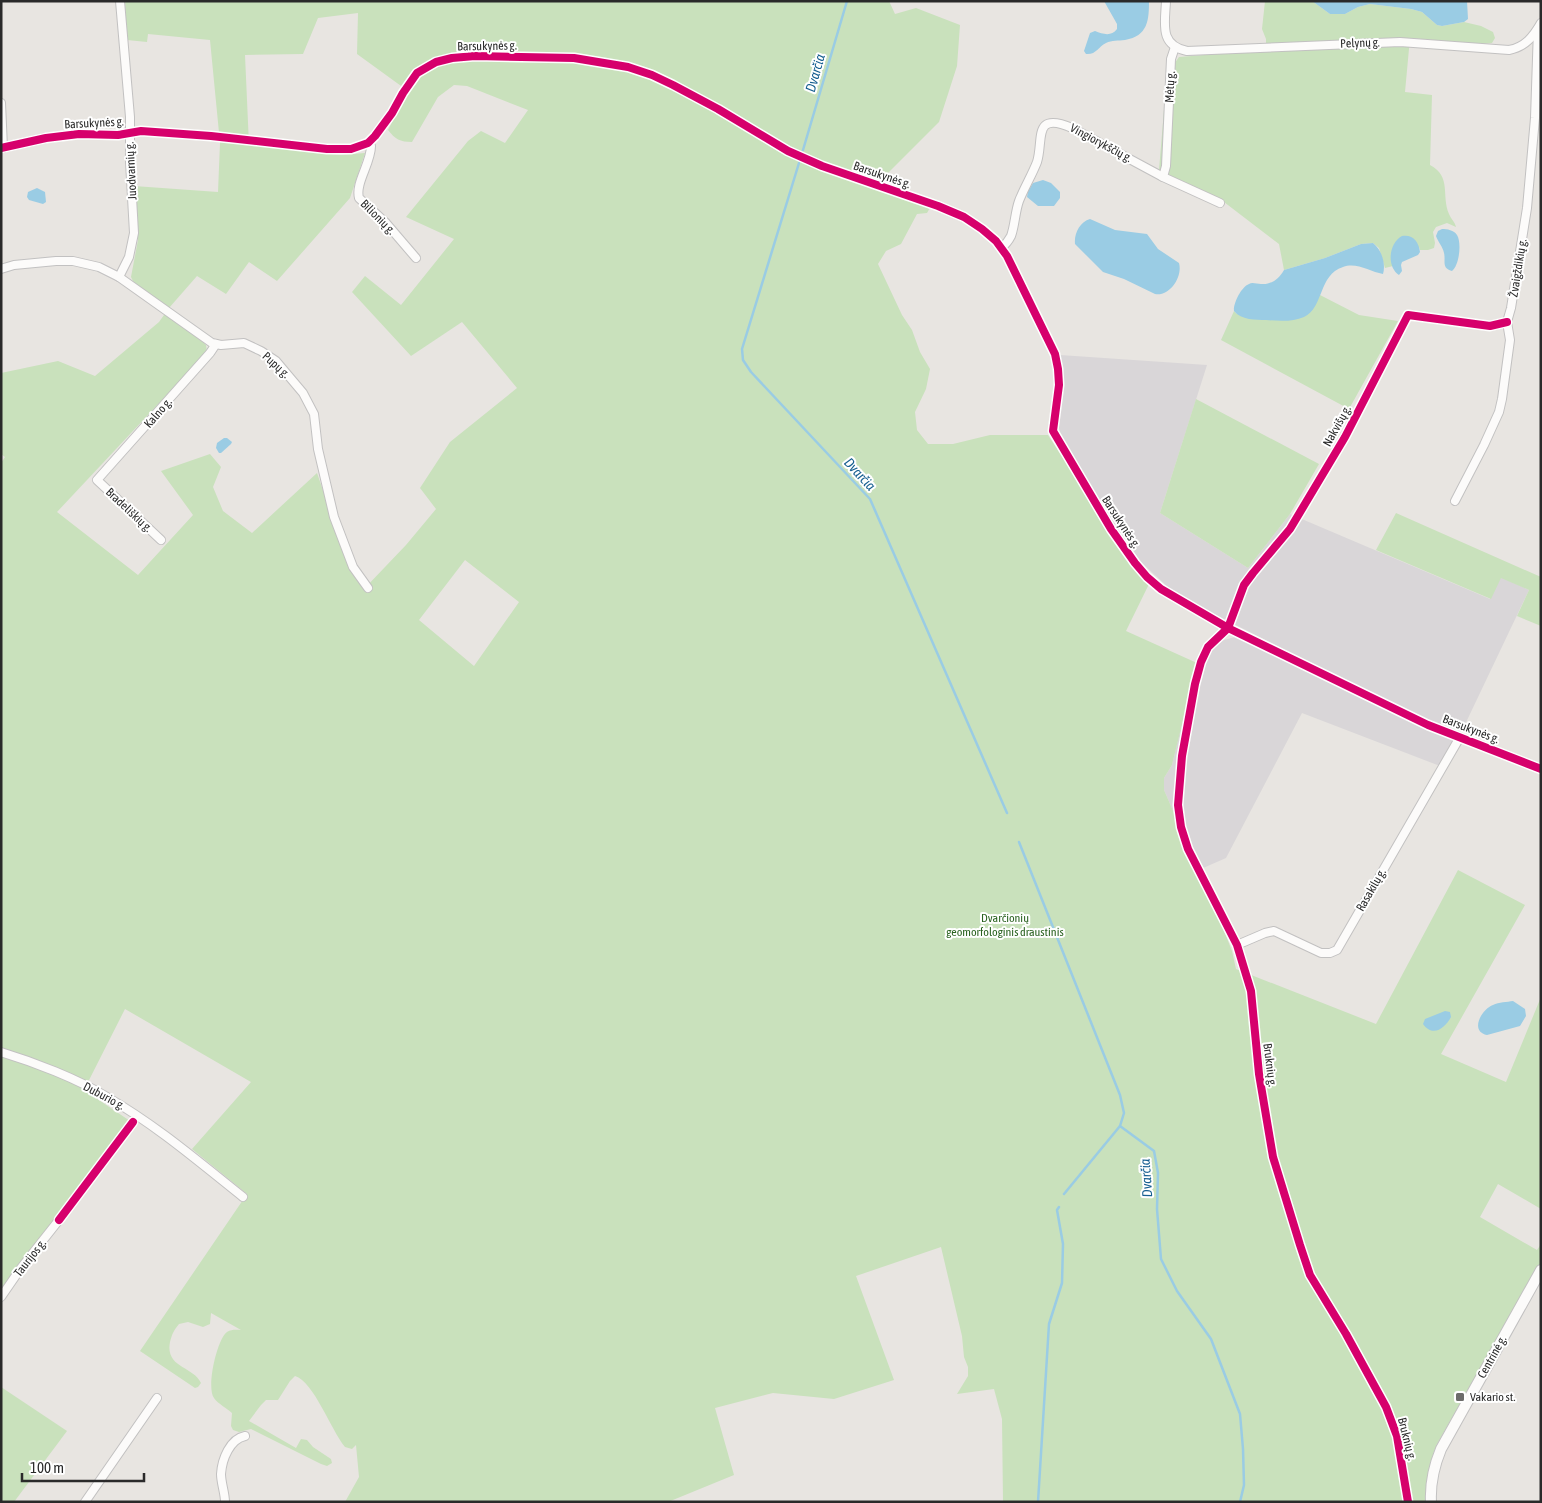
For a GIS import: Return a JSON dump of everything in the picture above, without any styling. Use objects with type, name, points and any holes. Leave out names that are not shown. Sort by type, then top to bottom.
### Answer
[{"type":"main road","name":"Centrinė g.","points":[[1431,1502],[1432,1482],[1441,1449],[1541,1270]]},
{"type":"street","name":"Juodvarnių g.","points":[[119,278],[129,257],[134,232],[130,132],[120,1]]},
{"type":"street","points":[[1166,1],[1165,30],[1168,39],[1175,47]]},
{"type":"street","name":"Pelynų g.","points":[[1175,47],[1188,51],[1400,42],[1509,50],[1523,46],[1531,39],[1539,26]]},
{"type":"street","name":"Žvaigždikių g.","points":[[1455,501],[1484,445],[1499,412],[1502,399],[1510,340],[1507,322],[1512,308],[1527,208],[1535,118],[1539,26]]},
{"type":"street","name":"Mėtų g.","points":[[1163,176],[1166,166],[1171,59],[1175,47]]},
{"type":"street","name":"Barsukynės g.","points":[[2,148],[46,138],[79,134],[118,134],[130,132],[172,133],[282,145],[352,150],[368,143],[382,127],[417,73],[431,65],[452,58],[475,56],[574,58],[628,67],[652,75],[718,109],[788,151],[822,166],[938,206],[964,218],[982,229],[1001,248],[1007,256],[1055,354],[1059,386],[1053,431],[1111,529],[1148,577],[1160,588],[1228,628],[1428,725],[1541,769]]},
{"type":"street","points":[[1,103],[2,148]]},
{"type":"street","name":"Vingiorykščių g.","points":[[1001,248],[1011,235],[1018,203],[1036,163],[1040,134],[1048,124],[1059,123],[1072,128],[1163,176],[1220,203]]},
{"type":"street","name":"Bilionių g.","points":[[368,143],[370,155],[359,190],[359,198],[386,223],[416,258]]},
{"type":"street","points":[[1,269],[14,265],[56,261],[73,261],[99,267],[119,278],[176,316],[204,338],[216,344]]},
{"type":"street","name":"Nakvišų g.","points":[[1228,628],[1244,585],[1290,529],[1345,437],[1408,315],[1490,326],[1507,322]]},
{"type":"street","name":"Pupų g.","points":[[216,344],[244,343],[260,351],[276,361],[303,393],[314,414],[318,449],[334,517],[353,567],[368,588]]},
{"type":"street","name":"Kalno g.","points":[[97,480],[216,344]]},
{"type":"street","name":"Bradeliškių g.","points":[[97,480],[161,540]]},
{"type":"street","name":"Bruknių g.","points":[[1228,628],[1208,647],[1201,662],[1195,684],[1182,756],[1178,805],[1181,827],[1188,849],[1237,945],[1251,991],[1259,1074],[1273,1157],[1310,1275],[1346,1334],[1386,1407],[1397,1436],[1408,1502]]},
{"type":"street","name":"Rasakilų g.","points":[[1237,945],[1274,931],[1321,953],[1330,953],[1337,950],[1460,738]]},
{"type":"street","name":"Duburio g.","points":[[1,1052],[48,1069],[105,1095],[138,1116],[243,1197]]},
{"type":"street","name":"Taurijos g.","points":[[1,1297],[20,1268],[59,1220]]},
{"type":"street","points":[[85,1502],[157,1398]]},
{"type":"street","points":[[225,1502],[221,1474],[225,1459],[234,1441],[246,1436]]},
{"type":"shaded area","points":[[1060,355],[1207,365],[1160,513],[1248,568],[1290,514],[1490,599],[1501,577],[1529,590],[1460,735],[1361,688],[1186,600],[1168,587],[1142,563],[1104,512],[1067,450],[1061,436],[1057,420],[1062,377]]},
{"type":"shaded area","points":[[1235,637],[1455,741],[1440,766],[1302,713],[1226,858],[1194,872],[1183,847],[1174,813],[1164,790],[1164,778],[1172,765],[1190,689],[1207,656],[1224,640]]},
{"type":"green space","name":"Dvarčionių geomorfologinis draustinis","points":[[125,1],[889,1],[895,14],[916,8],[960,25],[957,66],[939,122],[879,182],[879,190],[931,206],[927,213],[917,214],[901,244],[886,251],[878,264],[930,369],[926,389],[915,412],[917,430],[928,444],[953,444],[990,435],[1048,435],[1135,570],[1149,584],[1126,631],[1197,663],[1172,765],[1164,778],[1164,790],[1174,813],[1183,847],[1221,923],[1232,951],[1236,969],[1376,1024],[1458,870],[1525,905],[1441,1054],[1506,1082],[1541,997],[1541,1209],[1498,1184],[1480,1217],[1537,1250],[1541,1244],[1541,1262],[1437,1444],[1428,1472],[1427,1502],[1003,1502],[1002,1419],[994,1389],[957,1394],[968,1376],[968,1367],[964,1357],[962,1336],[941,1247],[856,1276],[894,1380],[834,1399],[773,1393],[715,1408],[734,1475],[668,1502],[345,1502],[359,1477],[356,1445],[352,1449],[345,1447],[309,1387],[302,1380],[295,1376],[278,1400],[266,1400],[249,1421],[296,1448],[301,1439],[307,1440],[313,1447],[331,1459],[332,1463],[327,1466],[321,1464],[251,1429],[239,1432],[233,1430],[231,1426],[232,1413],[214,1398],[211,1384],[216,1353],[223,1336],[229,1331],[241,1330],[211,1313],[210,1324],[203,1327],[188,1322],[177,1326],[170,1342],[170,1351],[176,1362],[197,1377],[201,1383],[195,1388],[140,1351],[247,1194],[192,1149],[251,1082],[125,1009],[84,1090],[136,1125],[1,1302],[1,463],[5,457],[1,454],[1,373],[58,361],[95,376],[159,322],[169,308],[135,285],[131,277],[138,240],[134,186],[218,192],[220,143],[210,40],[148,34],[147,42],[127,40]],"holes":[[[358,13],[357,54],[408,91],[388,130],[398,139],[412,142],[438,97],[454,85],[467,86],[528,110],[505,143],[481,131],[468,141],[406,217],[454,239],[401,305],[365,276],[352,292],[411,356],[462,322],[517,388],[450,442],[420,488],[436,509],[406,545],[364,589],[347,560],[317,473],[252,533],[223,511],[213,487],[221,467],[210,454],[161,471],[193,515],[138,575],[57,512],[207,352],[206,345],[169,308],[197,276],[226,294],[249,262],[277,281],[350,198],[365,153],[340,155],[249,145],[245,55],[303,54],[318,18]],[[465,560],[519,602],[474,666],[419,620]]]},
{"type":"green space","points":[[1265,1],[1312,1],[1330,14],[1345,14],[1358,7],[1370,4],[1411,9],[1422,12],[1437,25],[1442,26],[1464,22],[1481,26],[1493,32],[1495,38],[1492,43],[1481,44],[1410,38],[1405,92],[1432,95],[1430,165],[1437,170],[1444,181],[1447,207],[1456,227],[1447,223],[1436,227],[1433,232],[1434,248],[1420,250],[1419,247],[1393,266],[1385,268],[1379,248],[1373,243],[1361,244],[1325,258],[1284,270],[1279,244],[1224,202],[1159,170],[1167,74],[1179,57],[1266,50],[1266,39],[1262,29]]},
{"type":"green space","points":[[1320,295],[1359,315],[1398,321],[1349,409],[1221,340],[1234,311],[1237,314],[1313,308]]},
{"type":"green space","points":[[1196,399],[1319,464],[1290,514],[1248,568],[1160,513]]},
{"type":"green space","points":[[1396,513],[1541,577],[1541,626],[1517,616],[1529,590],[1501,578],[1491,599],[1376,550]]},
{"type":"green space","points":[[1,1387],[67,1431],[14,1502],[1,1502]]},
{"type":"water","points":[[1104,1],[1149,1],[1146,26],[1143,31],[1133,38],[1108,42],[1095,52],[1086,54],[1084,51],[1090,33],[1095,31],[1110,34],[1117,29],[1117,24]]},
{"type":"water","points":[[1312,1],[1467,1],[1468,19],[1464,22],[1442,26],[1437,25],[1422,12],[1370,4],[1358,7],[1345,14],[1330,14]]},
{"type":"water","points":[[1043,180],[1051,183],[1060,192],[1060,198],[1054,206],[1038,206],[1027,197],[1033,183]]},
{"type":"water","points":[[37,188],[45,192],[46,202],[43,204],[29,200],[27,197],[28,192]]},
{"type":"water","points":[[1090,219],[1115,230],[1147,234],[1158,249],[1179,263],[1179,274],[1174,285],[1165,292],[1155,294],[1124,279],[1103,272],[1075,244],[1078,228],[1086,220]]},
{"type":"water","points":[[1442,229],[1454,232],[1459,239],[1458,260],[1452,271],[1445,266],[1443,251],[1436,236],[1438,231]]},
{"type":"water","points":[[1402,236],[1409,236],[1415,239],[1420,252],[1418,255],[1402,262],[1402,271],[1399,275],[1392,266],[1391,255],[1394,244]]},
{"type":"water","points":[[1373,243],[1379,249],[1382,257],[1383,274],[1353,266],[1343,267],[1335,271],[1325,284],[1315,307],[1304,317],[1286,321],[1253,320],[1245,318],[1234,311],[1238,296],[1243,288],[1249,284],[1268,284],[1277,279],[1284,270],[1325,258],[1361,244]]},
{"type":"water","points":[[224,438],[232,442],[219,453],[216,448],[217,443]]},
{"type":"water","points":[[1513,1001],[1525,1009],[1526,1016],[1520,1026],[1487,1035],[1482,1033],[1478,1025],[1485,1011],[1495,1004]]},
{"type":"water","points":[[1445,1011],[1450,1012],[1451,1017],[1442,1028],[1435,1031],[1423,1024],[1425,1019]]},
{"type":"waterway","name":"Dvarčia","points":[[803,150],[847,1]]},
{"type":"waterway","name":"Dvarčia","points":[[799,163],[742,349],[743,360],[751,372],[870,499],[1007,813]]},
{"type":"waterway","name":"Dvarčia","points":[[1019,842],[1120,1095],[1124,1113],[1120,1126],[1154,1151],[1158,1173],[1157,1209],[1161,1259],[1177,1291],[1211,1339],[1240,1414],[1244,1485],[1240,1502]]},
{"type":"waterway","points":[[1064,1194],[1120,1126]]},
{"type":"waterway","points":[[1038,1502],[1049,1324],[1062,1283],[1063,1244],[1057,1210],[1059,1207]]},
{"type":"cycle path","points":[[1,148],[46,138],[79,134],[118,135],[141,131],[211,136],[327,149],[351,149],[368,143],[375,136],[417,73],[436,62],[452,58],[475,56],[574,58],[628,67],[652,75],[718,109],[788,151],[822,166],[938,206],[964,217],[996,241],[1007,256],[1055,354],[1059,385],[1053,431],[1111,529],[1135,563],[1161,589],[1228,628],[1428,725],[1541,769]]},
{"type":"cycle path","points":[[1408,1502],[1397,1436],[1386,1407],[1346,1334],[1310,1275],[1273,1157],[1259,1074],[1251,991],[1237,945],[1188,849],[1181,827],[1178,805],[1182,756],[1195,684],[1201,662],[1208,647],[1228,628],[1244,585],[1290,529],[1345,437],[1408,315],[1490,326],[1507,322]]},
{"type":"cycle path","points":[[59,1220],[133,1122]]},
{"type":"place","name":"Vakario st.","points":[[1460,1397]]}]
